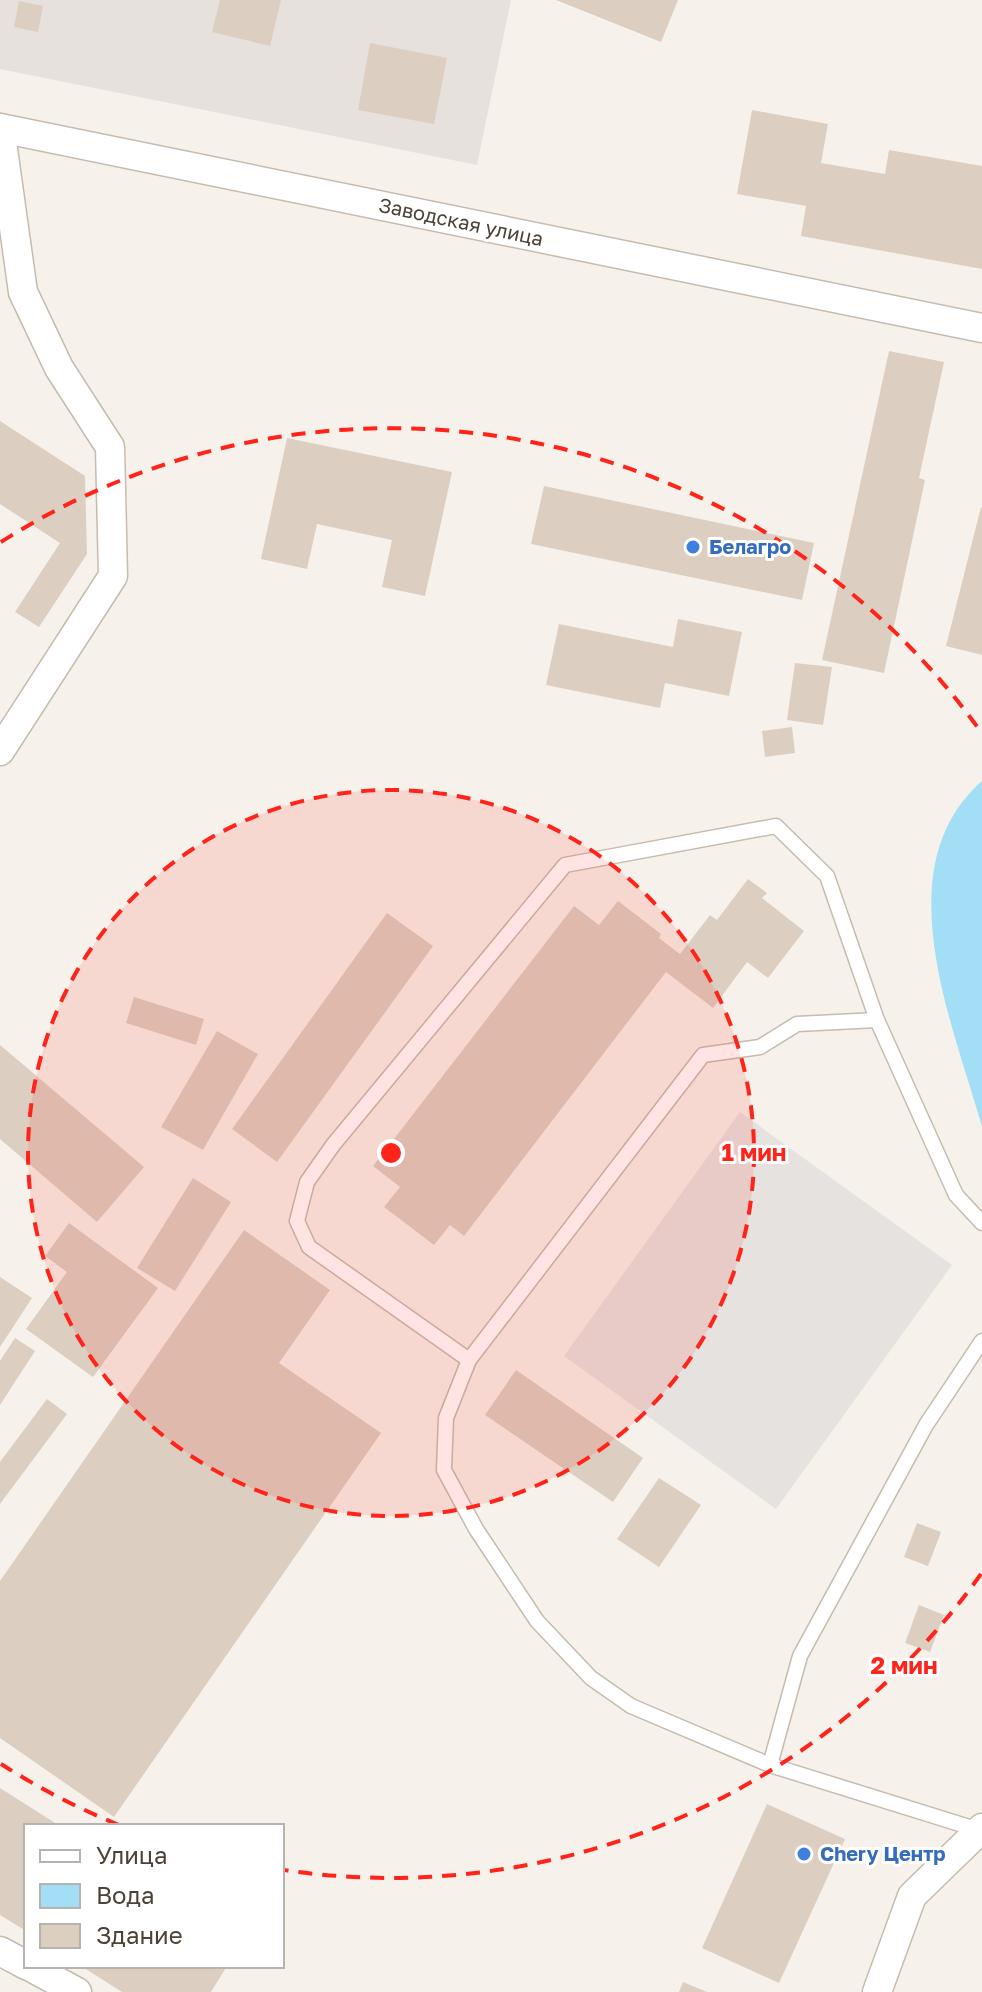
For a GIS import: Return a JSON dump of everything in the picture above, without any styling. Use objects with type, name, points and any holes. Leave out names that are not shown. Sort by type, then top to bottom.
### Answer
[{"type":"street","name":"Заводская улица","points":[[0,128],[982,328]]},
{"type":"street","points":[[0,128],[23,292],[59,368],[110,447],[113,576],[0,751]]},
{"type":"street","points":[[877,1992],[912,1896],[980,1829]]},
{"type":"street","points":[[0,1951],[24,1963]]},
{"type":"street","points":[[33,1968],[77,1992]]},
{"type":"lane","points":[[469,1360],[309,1247],[297,1221],[307,1182],[333,1145],[565,865],[776,826],[827,876],[877,1020],[956,1195],[982,1223]]},
{"type":"lane","points":[[877,1020],[797,1024],[760,1047],[703,1055],[469,1360],[446,1418],[444,1470],[476,1529],[537,1621],[591,1678],[631,1706],[770,1765],[980,1829]]},
{"type":"lane","points":[[770,1765],[800,1656],[918,1439],[982,1341]]},
{"type":"shaded area","points":[[0,0],[511,0],[477,165],[0,69]]},
{"type":"shaded area","points":[[740,1112],[952,1265],[776,1509],[564,1356]]},
{"type":"water","points":[[982,781],[982,1127],[943,994],[934,947],[931,901],[937,857],[953,816]]},
{"type":"building","points":[[220,0],[281,0],[270,46],[212,32]]},
{"type":"building","points":[[556,0],[678,0],[661,42]]},
{"type":"building","points":[[19,1],[43,6],[38,32],[14,27]]},
{"type":"building","points":[[370,43],[447,58],[434,124],[358,110]]},
{"type":"building","points":[[752,110],[828,124],[821,163],[885,174],[889,150],[982,166],[982,269],[801,236],[806,206],[737,194]]},
{"type":"building","points":[[889,351],[944,362],[919,478],[925,480],[884,673],[822,660]]},
{"type":"building","points":[[0,421],[85,476],[87,554],[39,627],[15,612],[60,543],[0,504]]},
{"type":"building","points":[[287,438],[452,472],[425,596],[382,587],[392,540],[317,524],[307,569],[261,559]]},
{"type":"building","points":[[544,486],[814,543],[802,600],[531,544]]},
{"type":"building","points":[[982,508],[982,655],[946,646]]},
{"type":"building","points":[[678,619],[742,632],[729,696],[665,683],[660,708],[546,685],[559,624],[673,647]]},
{"type":"building","points":[[795,663],[832,667],[823,725],[787,720]]},
{"type":"building","points":[[792,727],[795,753],[765,757],[762,731]]},
{"type":"building","points":[[748,879],[767,893],[762,898],[804,931],[768,978],[747,962],[713,1008],[666,972],[464,1236],[450,1225],[434,1245],[384,1207],[400,1187],[373,1166],[574,906],[599,925],[618,901],[661,934],[659,938],[680,954],[710,915],[717,920]]},
{"type":"building","points":[[387,913],[433,946],[277,1162],[232,1129]]},
{"type":"building","points":[[134,997],[204,1019],[196,1045],[126,1023]]},
{"type":"building","points":[[217,1031],[258,1054],[203,1150],[161,1127]]},
{"type":"building","points":[[0,1045],[144,1167],[97,1222],[0,1139]]},
{"type":"building","points":[[193,1178],[231,1202],[175,1291],[137,1268]]},
{"type":"building","points":[[69,1223],[158,1288],[93,1377],[26,1329],[67,1272],[45,1256]]},
{"type":"building","points":[[244,1230],[330,1290],[279,1363],[381,1433],[114,1817],[0,1738],[0,1581]]},
{"type":"building","points":[[0,1277],[32,1298],[0,1347]]},
{"type":"building","points":[[15,1338],[35,1351],[0,1405],[0,1361]]},
{"type":"building","points":[[516,1370],[643,1458],[613,1502],[485,1415]]},
{"type":"building","points":[[47,1399],[67,1414],[0,1504],[0,1462]]},
{"type":"building","points":[[659,1478],[701,1505],[659,1567],[617,1539]]},
{"type":"building","points":[[917,1523],[941,1532],[928,1566],[904,1557]]},
{"type":"building","points":[[919,1605],[944,1615],[930,1652],[905,1643]]},
{"type":"building","points":[[0,1788],[57,1824],[24,1824],[24,1930],[0,1915]]},
{"type":"building","points":[[767,1804],[845,1839],[779,1983],[702,1948]]},
{"type":"building","points":[[84,1968],[226,1968],[211,1992],[122,1992]]},
{"type":"building","points":[[683,1982],[707,1992],[679,1992]]},
{"type":"place","name":"Белагро","points":[[693,547]]},
{"type":"place","name":"Chery Центр","points":[[804,1854]]}]
